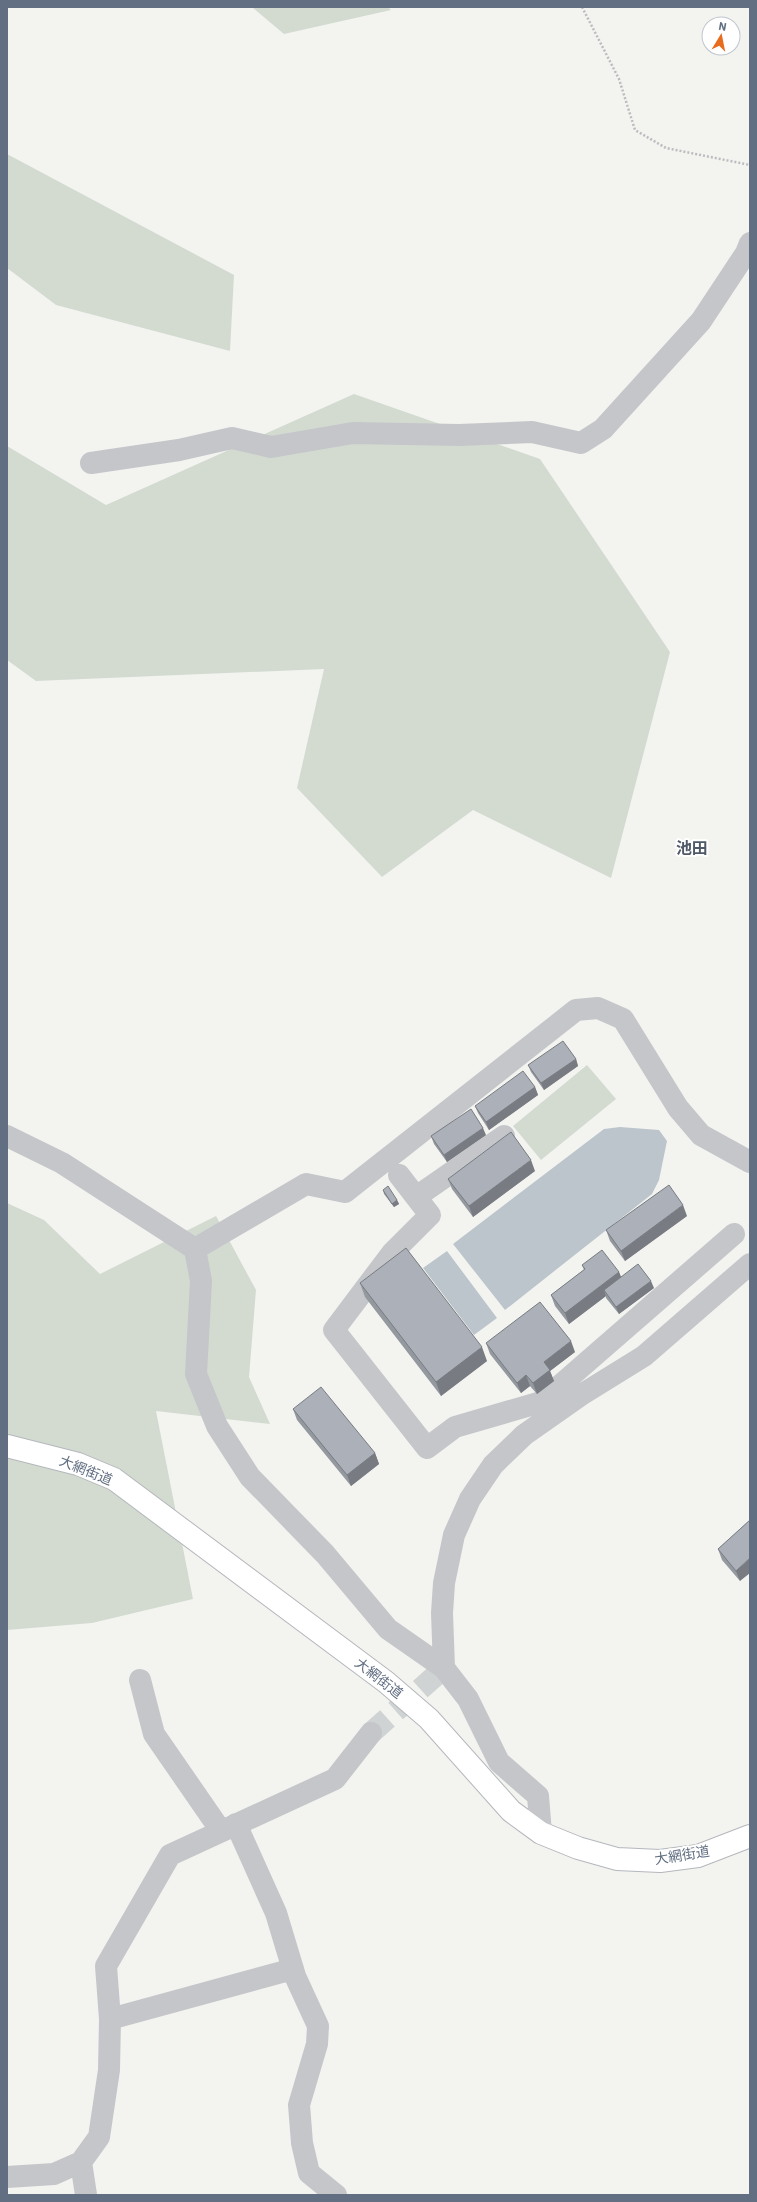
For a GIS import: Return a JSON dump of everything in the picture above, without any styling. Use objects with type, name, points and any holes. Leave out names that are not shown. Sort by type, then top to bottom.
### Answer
[{"type":"main road","name":"大網街道","points":[[7,1446],[78,1464],[114,1479],[386,1682],[429,1718],[511,1811],[541,1833],[578,1848],[617,1859],[660,1862],[698,1856],[750,1836]]},
{"type":"street","points":[[91,463],[179,450],[232,438],[271,447],[353,433],[459,435],[532,432],[581,443],[603,429],[701,321],[746,253],[750,243]]},
{"type":"street","points":[[195,1249],[306,1184],[345,1192],[576,1010],[598,1008],[623,1019],[678,1108],[702,1135],[750,1162]]},
{"type":"street","points":[[7,1136],[62,1163],[195,1249],[201,1281],[196,1374],[217,1426],[250,1477],[324,1554],[388,1629],[444,1668],[468,1699],[499,1762],[538,1796],[541,1833]]},
{"type":"street","points":[[416,1197],[504,1136]]},
{"type":"street","points":[[399,1175],[430,1215],[392,1253],[334,1330],[427,1448],[455,1427],[541,1402],[734,1234]]},
{"type":"street","points":[[444,1668],[442,1613],[444,1583],[454,1535],[470,1499],[493,1465],[519,1440],[581,1395],[644,1356],[750,1264]]},
{"type":"street","points":[[569,1377],[581,1395]]},
{"type":"street","points":[[140,1680],[154,1734],[229,1828],[276,1913],[293,1969],[318,2026],[317,2044],[299,2105],[302,2143],[309,2173],[336,2195]]},
{"type":"street","points":[[7,2177],[54,2174],[81,2162],[99,2137],[109,2070],[110,2019],[106,1966],[170,1855],[336,1779],[371,1733]]},
{"type":"street","points":[[110,2019],[293,1969]]},
{"type":"street","points":[[81,2162],[86,2195]]},
{"type":"path","points":[[582,7],[619,79],[635,130],[666,148],[750,165]]},
{"type":"shaded area","points":[[252,7],[388,7],[391,10],[284,34]]},
{"type":"shaded area","points":[[7,154],[234,275],[230,351],[56,305],[7,268]]},
{"type":"shaded area","points":[[354,394],[540,459],[670,652],[611,878],[473,810],[382,877],[297,788],[324,669],[36,681],[7,660],[7,446],[106,505]]},
{"type":"shaded area","points":[[587,1065],[616,1099],[541,1160],[513,1126]]},
{"type":"shaded area","points":[[620,1127],[659,1130],[667,1141],[659,1180],[652,1194],[505,1310],[453,1244],[604,1129]]},
{"type":"shaded area","points":[[7,1203],[44,1220],[100,1274],[216,1216],[256,1290],[249,1377],[270,1424],[156,1411],[193,1599],[92,1623],[7,1630]]},
{"type":"shaded area","points":[[447,1251],[497,1318],[474,1335],[423,1268]]},
{"type":"building","points":[[563,1041],[576,1059],[541,1083],[528,1065]]},
{"type":"building","points":[[523,1071],[535,1087],[486,1122],[475,1106]]},
{"type":"building","points":[[471,1109],[483,1128],[444,1155],[431,1136]]},
{"type":"building","points":[[511,1132],[531,1160],[469,1206],[448,1179]]},
{"type":"building","points":[[669,1185],[683,1205],[621,1251],[606,1230]]},
{"type":"building","points":[[388,1186],[397,1200],[392,1204],[383,1190]]},
{"type":"building","points":[[406,1248],[482,1347],[436,1382],[360,1283]]},
{"type":"building","points":[[602,1250],[619,1272],[565,1313],[551,1295],[585,1269],[582,1265]]},
{"type":"building","points":[[638,1264],[651,1281],[616,1307],[604,1290]]},
{"type":"building","points":[[540,1302],[571,1341],[544,1362],[550,1370],[533,1383],[526,1375],[517,1383],[486,1343]]},
{"type":"building","points":[[321,1387],[375,1453],[347,1475],[293,1409]]},
{"type":"building","points":[[750,1520],[750,1558],[736,1571],[718,1549]]},
{"type":"tunnel","points":[[371,1733],[444,1668]]},
{"type":"district","name":"池田","points":[[692,848]]}]
